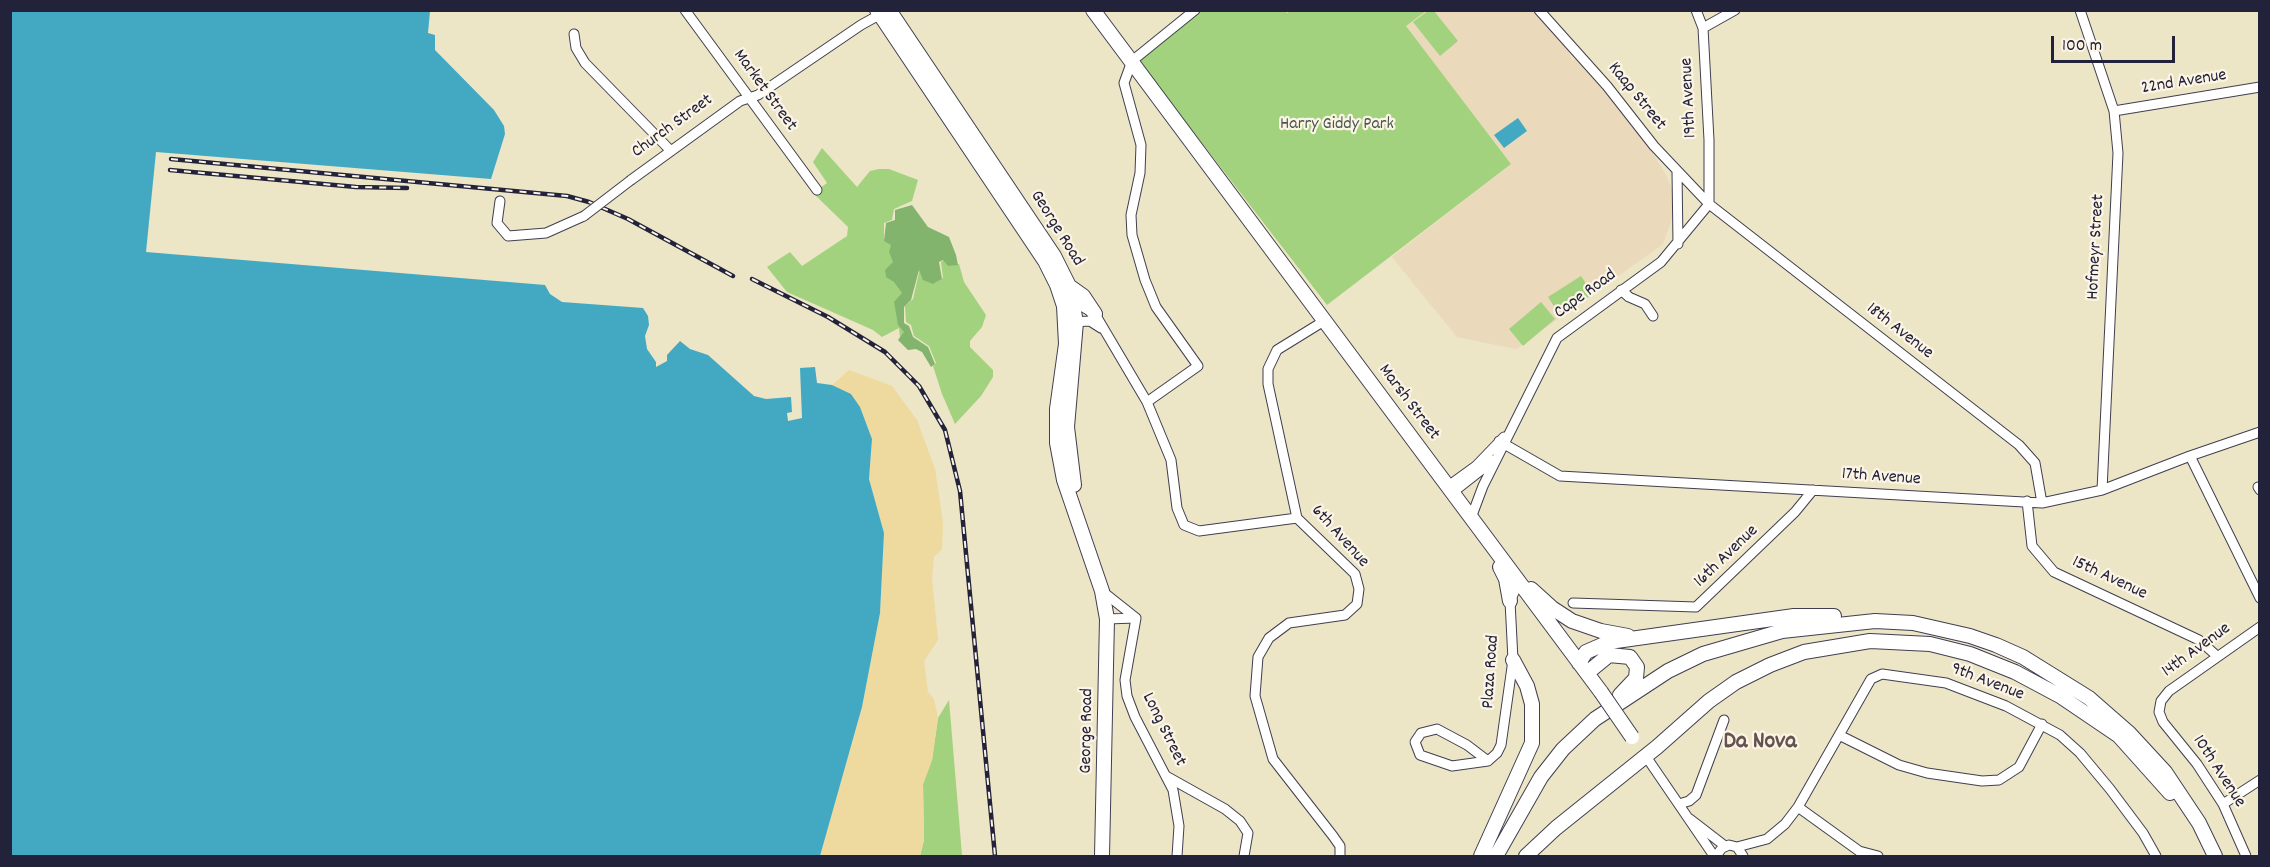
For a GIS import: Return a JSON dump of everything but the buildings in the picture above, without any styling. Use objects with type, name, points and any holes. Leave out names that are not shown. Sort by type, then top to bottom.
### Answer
[{"type":"main road","name":"Marsh Street","points":[[1093,10],[1601,692],[1645,755]]},
{"type":"main road","name":"George Road","points":[[883,12],[1054,256],[1069,286],[1071,322],[1066,344],[1056,428],[1064,480],[1074,502],[1102,591],[1107,619],[1102,856]]},
{"type":"main road","name":"George Road","points":[[883,12],[1045,261],[1069,306]]},
{"type":"main road","points":[[1069,286],[1083,296],[1095,314]]},
{"type":"main road","points":[[1483,533],[1506,579],[1510,601]]},
{"type":"main road","points":[[1505,563],[1552,608],[1572,621],[1601,631],[1645,639]]},
{"type":"main road","points":[[1583,668],[1586,652],[1595,646],[1794,616],[1868,615],[1970,636],[1996,645],[2041,667],[2089,698],[2129,733],[2165,772],[2199,823],[2215,856]]},
{"type":"main road","points":[[1595,719],[1668,671],[1703,654],[1772,633],[1826,624],[1875,621],[1913,623]]},
{"type":"main road","points":[[1826,624],[1875,623],[1913,627],[1969,640],[2021,661],[2071,691],[2106,718],[2146,759],[2170,793],[2205,856]]},
{"type":"main road","points":[[1526,856],[1556,828],[1720,692],[1770,665],[1803,652],[1839,644],[1904,642],[1930,644],[1970,654],[2015,672],[2060,696],[2119,736],[2170,793]]},
{"type":"main road","points":[[1496,856],[1541,777],[1563,749],[1628,688],[1636,678],[1637,667],[1630,657],[1615,653],[1583,668]]},
{"type":"main road","points":[[1481,856],[1532,743],[1532,704],[1513,660]]},
{"type":"street","name":"Market Street","points":[[685,10],[817,190]]},
{"type":"street","points":[[1148,402],[1196,370],[1198,366],[1197,361],[1156,307],[1145,280],[1132,235],[1131,215],[1142,161],[1138,132],[1124,82],[1132,61],[1195,10]]},
{"type":"street","name":"Kaap Street","points":[[1539,10],[1607,86],[1677,171],[1709,204]]},
{"type":"street","name":"19th Avenue","points":[[1696,10],[1703,28],[1709,140],[1709,204]]},
{"type":"street","points":[[1703,28],[1735,10]]},
{"type":"street","name":"Hofmeyr Street","points":[[2080,10],[2114,111],[2118,153],[2102,490]]},
{"type":"street","name":"Church Street","points":[[500,201],[498,223],[508,236],[546,233],[584,216],[740,101],[749,99],[883,12]]},
{"type":"street","points":[[574,34],[576,48],[585,63],[671,151]]},
{"type":"street","name":"22nd Avenue","points":[[2114,111],[2259,87]]},
{"type":"street","points":[[1677,171],[1678,244]]},
{"type":"street","name":"Cape Road","points":[[1471,518],[1502,443],[1557,338],[1661,262],[1709,204]]},
{"type":"street","name":"18th Avenue","points":[[1709,204],[2019,445],[2035,463],[2042,503]]},
{"type":"street","points":[[1621,290],[1629,297],[1645,304],[1653,316]]},
{"type":"street","points":[[1069,306],[1095,314],[1148,402],[1171,460],[1178,508],[1184,525],[1199,531],[1297,518]]},
{"type":"street","points":[[1071,322],[1090,321],[1103,329]]},
{"type":"street","name":"6th Avenue","points":[[1324,321],[1277,350],[1268,369],[1268,384],[1297,518],[1355,574],[1358,581],[1357,604],[1345,615],[1300,620],[1289,623],[1274,634],[1262,647],[1258,657],[1255,696],[1273,759],[1340,846],[1340,856]]},
{"type":"street","name":"17th Avenue","points":[[1502,443],[1560,476],[2042,503],[2102,490],[2259,432]]},
{"type":"street","points":[[1449,490],[1502,443]]},
{"type":"street","name":"Cape Road","points":[[1449,490],[1498,456]]},
{"type":"street","points":[[2190,456],[2259,598]]},
{"type":"street","name":"16th Avenue","points":[[1573,603],[1696,607],[1795,512],[1814,490]]},
{"type":"street","name":"15th Avenue","points":[[2027,501],[2032,546],[2054,572],[2199,640],[2217,657]]},
{"type":"street","name":"Plaza Road","points":[[1488,761],[1501,745],[1513,660],[1510,601],[1519,582]]},
{"type":"street","points":[[1102,591],[1136,618]]},
{"type":"street","points":[[1107,619],[1136,618]]},
{"type":"street","name":"Long Street","points":[[1136,618],[1125,680],[1127,696],[1135,717],[1173,790],[1178,811],[1178,856]]},
{"type":"street","name":"14th Avenue","points":[[2159,708],[2169,692],[2259,627]]},
{"type":"street","name":"9th Avenue","points":[[1744,856],[1761,842],[1776,834],[1798,807],[1871,679],[1882,674],[1946,683],[2006,706],[2060,735],[2080,753],[2132,817],[2156,856]]},
{"type":"street","name":"10th Avenue","points":[[2159,708],[2163,722],[2197,764],[2223,804],[2246,856]]},
{"type":"street","points":[[1679,804],[1689,801],[1696,795],[1724,720]]},
{"type":"street","points":[[1839,735],[1899,765],[1927,773],[1982,781],[1999,780],[2019,767],[2042,724]]},
{"type":"street","points":[[1437,729],[1467,745],[1488,761],[1452,766],[1420,755],[1415,742],[1421,733],[1437,729]]},
{"type":"street","name":"Marsh Street","points":[[1645,755],[1715,856]]},
{"type":"street","points":[[1166,776],[1226,809],[1240,821],[1248,833],[1245,856]]},
{"type":"street","points":[[2223,804],[2259,780]]},
{"type":"street","points":[[1798,807],[1859,851],[1878,856]]},
{"type":"street","name":"Marsh Street","points":[[1690,819],[1725,846]]},
{"type":"street","name":"9th Avenue","points":[[1737,848],[1761,842]]},
{"type":"street","points":[[1715,856],[1725,846],[1737,848],[1744,856]]},
{"type":"shaded area","points":[[1426,11],[1534,11],[1569,51],[1572,61],[1577,58],[1637,127],[1672,189],[1674,213],[1663,244],[1516,349],[1457,337],[1392,257],[1511,164],[1406,26]]},
{"type":"green space","name":"Harry Giddy Park","points":[[1284,10],[1287,13],[1292,10],[1426,11],[1406,26],[1511,164],[1327,305],[1138,60],[1200,11]]},
{"type":"green space","points":[[1428,11],[1434,11],[1458,41],[1440,56],[1413,22]]},
{"type":"green space","points":[[822,148],[857,187],[870,171],[879,169],[889,169],[918,180],[912,201],[894,209],[892,220],[884,223],[884,239],[894,241],[896,281],[904,292],[896,301],[906,332],[900,338],[899,328],[882,337],[873,330],[787,292],[767,267],[790,252],[802,266],[847,236],[848,227],[813,193],[827,183],[813,162]]},
{"type":"green space","points":[[912,205],[928,227],[949,237],[958,265],[948,266],[943,260],[939,262],[942,279],[933,284],[923,280],[919,270],[911,300],[904,307],[904,323],[909,326],[913,337],[928,347],[935,364],[931,367],[922,352],[916,349],[908,350],[898,340],[904,332],[898,325],[894,302],[902,293],[894,282],[886,277],[885,270],[893,262],[889,252],[891,245],[884,241],[886,223],[895,220],[895,210]]},
{"type":"green space","points":[[945,259],[950,265],[959,264],[964,282],[986,315],[982,327],[970,341],[970,347],[993,370],[993,377],[981,396],[955,424],[942,394],[933,366],[936,363],[929,346],[914,336],[911,325],[906,322],[905,306],[913,299],[920,268],[935,283],[943,278],[941,262]]},
{"type":"green space","points":[[1581,276],[1593,294],[1560,315],[1548,297]]},
{"type":"green space","points":[[1541,302],[1555,319],[1523,346],[1509,329]]},
{"type":"green space","points":[[949,700],[962,855],[920,856],[924,840],[923,784],[932,760],[938,718]]},
{"type":"sand","points":[[849,370],[892,386],[917,420],[935,469],[943,523],[942,549],[934,557],[932,578],[938,640],[924,661],[928,692],[934,699],[938,718],[932,760],[923,784],[924,840],[920,856],[820,856],[862,707],[880,613],[884,533],[869,479],[872,439],[860,407],[851,394],[832,385]]},
{"type":"water","points":[[10,11],[430,11],[428,33],[435,35],[435,50],[494,110],[504,126],[505,134],[491,179],[156,152],[146,252],[545,285],[550,294],[562,302],[643,308],[648,316],[649,325],[645,336],[647,349],[656,362],[656,367],[667,361],[667,355],[680,341],[690,349],[708,355],[754,396],[766,399],[791,397],[792,412],[787,413],[788,421],[802,418],[800,368],[815,367],[817,383],[832,385],[851,394],[860,407],[872,439],[869,479],[884,533],[880,613],[862,707],[820,856],[11,856]]},
{"type":"water","points":[[1518,118],[1527,131],[1504,148],[1494,135]]},
{"type":"railway","points":[[171,159],[567,196],[589,202],[628,219],[733,276]]},
{"type":"railway","points":[[170,170],[356,187],[407,188]]},
{"type":"railway","points":[[752,279],[828,317],[885,352],[919,386],[945,430],[960,491],[995,856]]},
{"type":"district","name":"Da Nova","points":[[1760,744]]}]
